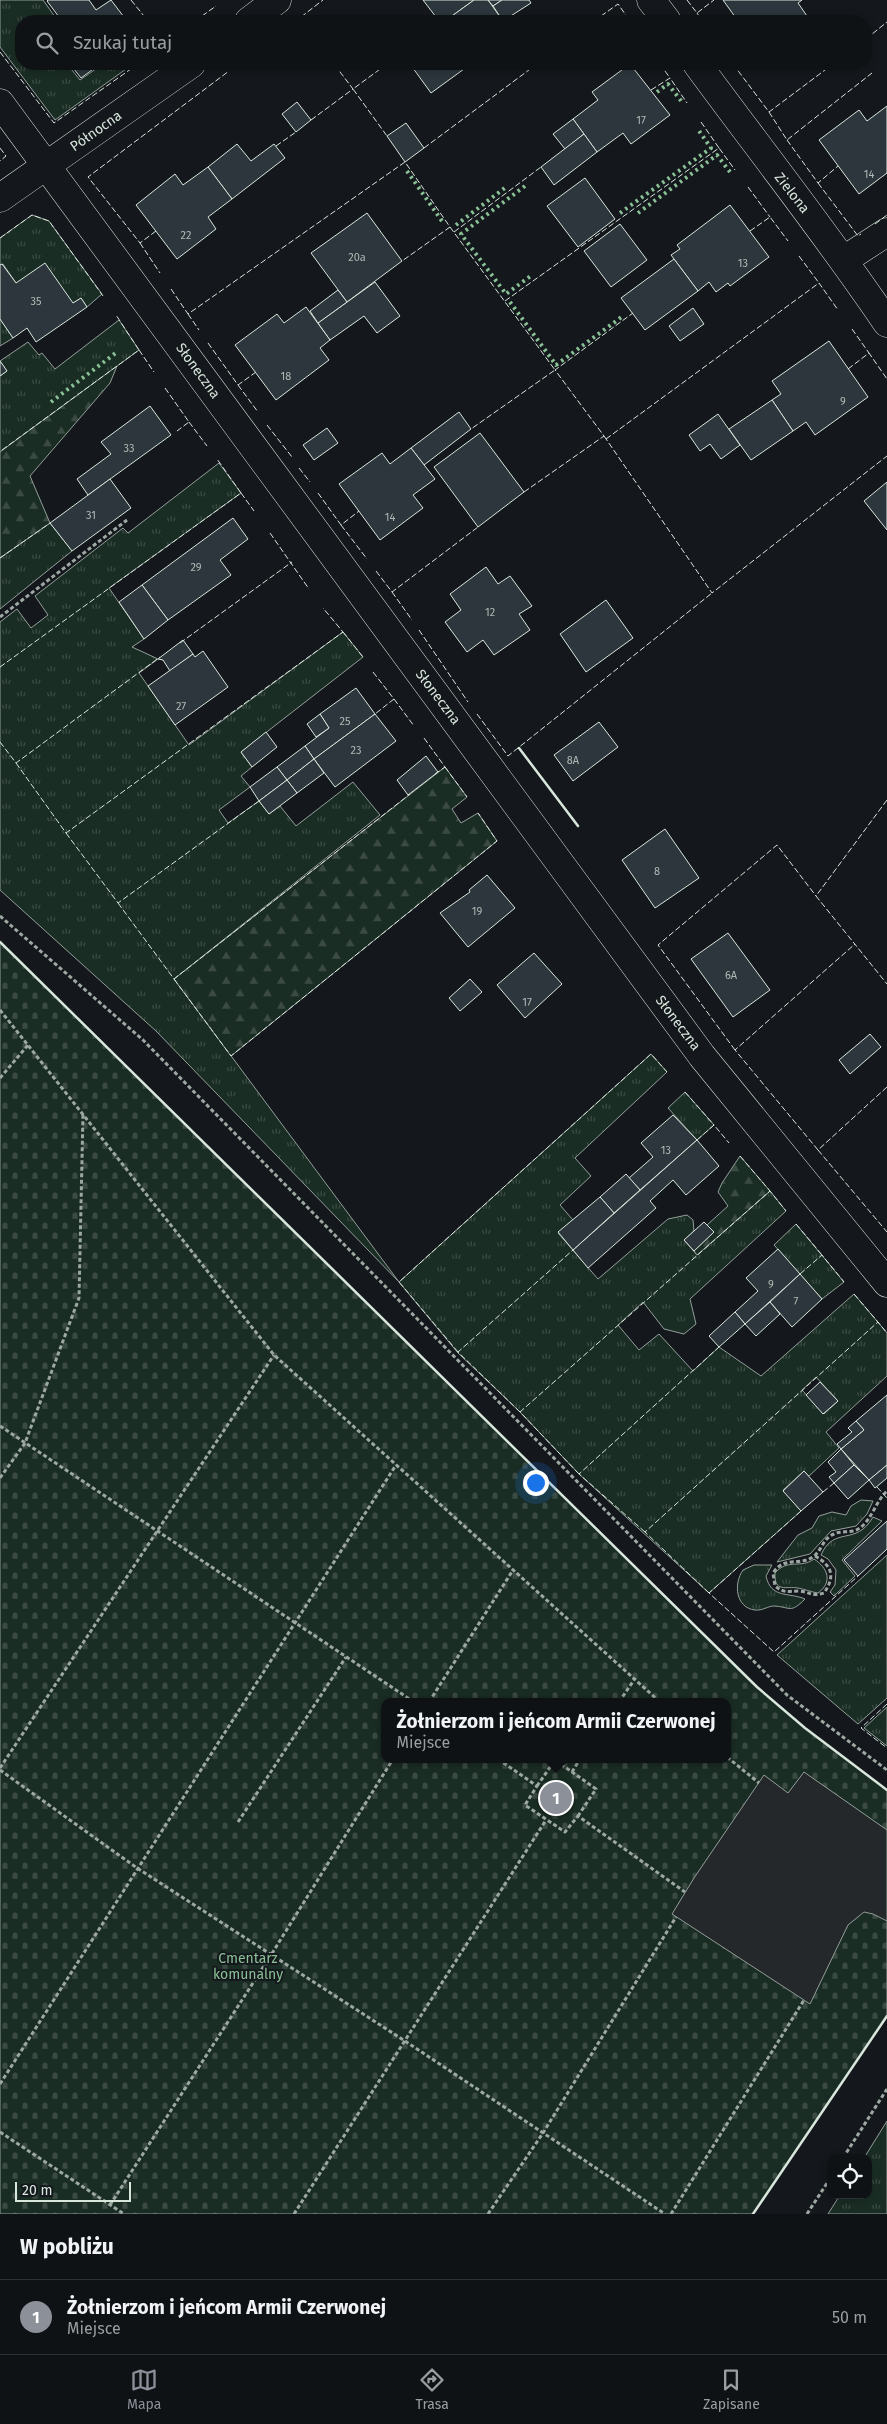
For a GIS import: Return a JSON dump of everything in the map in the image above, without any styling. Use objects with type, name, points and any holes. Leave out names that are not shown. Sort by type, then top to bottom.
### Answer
[{"type":"street","points":[[257,15],[277,0]]},
{"type":"street","points":[[651,0],[662,15]]},
{"type":"street","name":"Północna","points":[[0,198],[182,70]]},
{"type":"street","name":"Zielona","points":[[701,70],[767,160],[844,260],[887,323]]},
{"type":"street","name":"Słoneczna","points":[[0,103],[702,1056],[887,1283]]},
{"type":"street","points":[[844,260],[887,232]]},
{"type":"path","points":[[0,617],[127,520]]},
{"type":"path","points":[[0,916],[143,1040],[787,1695],[887,1770]]},
{"type":"path","points":[[0,1010],[274,1355],[655,1698]]},
{"type":"path","points":[[0,1078],[28,1045]]},
{"type":"path","points":[[0,1478],[25,1443],[79,1298],[82,1114]]},
{"type":"path","points":[[274,1355],[0,1769],[137,1868],[405,2041],[665,2214]]},
{"type":"path","points":[[0,1426],[408,1698]]},
{"type":"path","points":[[0,2084],[396,1465]]},
{"type":"path","points":[[815,1556],[828,1564],[831,1571],[832,1578],[824,1593],[815,1596],[799,1591],[786,1593],[775,1586],[773,1573],[780,1565],[792,1561],[806,1561],[815,1556],[826,1539],[834,1533],[850,1532],[859,1529],[887,1491]]},
{"type":"path","points":[[432,1698],[513,1570]]},
{"type":"path","points":[[238,1822],[346,1657]]},
{"type":"path","points":[[622,1698],[634,1680]]},
{"type":"path","points":[[731,1760],[759,1783]]},
{"type":"path","points":[[110,2205],[271,1956],[391,1763]]},
{"type":"path","points":[[504,1763],[537,1786]]},
{"type":"path","points":[[553,1763],[525,1805],[565,1832],[596,1789],[559,1763]]},
{"type":"path","points":[[572,1772],[578,1763]]},
{"type":"path","points":[[578,1816],[685,1892]]},
{"type":"path","points":[[294,2214],[546,1820]]},
{"type":"path","points":[[488,2214],[543,2132],[676,1917]]},
{"type":"path","points":[[671,2214],[804,2000]]},
{"type":"path","points":[[846,2154],[887,2089]]},
{"type":"path","points":[[0,2132],[124,2214]]},
{"type":"path","points":[[807,2214],[827,2183]]},
{"type":"green space","points":[[0,0],[43,0],[54,15],[15,15],[15,67],[0,47]]},
{"type":"green space","points":[[17,70],[72,70],[80,80],[94,70],[125,70],[55,120]]},
{"type":"green space","points":[[32,215],[49,221],[102,294],[87,307],[81,298],[73,303],[16,283],[3,264],[0,265],[0,238]]},
{"type":"green space","points":[[0,319],[13,338],[0,346]]},
{"type":"green space","points":[[119,320],[139,350],[0,452],[0,376],[7,371],[0,361],[28,342],[39,355],[42,353],[55,369]]},
{"type":"green space","points":[[117,366],[110,383],[30,476],[50,523],[0,558],[0,452]]},
{"type":"green space","points":[[219,463],[241,493],[109,588],[144,639],[132,647],[158,659],[139,673],[189,745],[343,632],[363,657],[241,752],[252,767],[241,776],[250,787],[219,810],[228,823],[259,801],[269,814],[280,806],[296,826],[353,782],[380,815],[174,979],[399,1282],[156,1031],[0,890],[0,622],[17,609],[31,628],[48,615],[35,596],[123,528],[128,533]]},
{"type":"green space","points":[[50,523],[72,551],[0,609],[0,558]]},
{"type":"green space","points":[[445,767],[467,797],[452,809],[461,823],[478,813],[497,841],[231,1056],[174,979]]},
{"type":"green space","name":"Cmentarz komunalny","points":[[0,942],[757,1687],[805,1728],[887,1790],[887,2016],[753,2214],[0,2214]]},
{"type":"green space","points":[[651,1054],[667,1072],[575,1158],[591,1176],[560,1205],[573,1220],[558,1233],[598,1279],[668,1219],[687,1215],[693,1220],[694,1231],[684,1240],[697,1255],[770,1191],[786,1211],[690,1299],[696,1324],[684,1334],[664,1329],[643,1302],[618,1325],[639,1350],[659,1334],[693,1371],[719,1347],[761,1376],[854,1294],[887,1333],[887,1376],[826,1432],[839,1448],[809,1476],[804,1471],[783,1490],[801,1511],[709,1593],[579,1474],[520,1412],[458,1353],[399,1282]],"holes":[[[816,1377],[838,1401],[824,1414],[802,1390]]]},
{"type":"green space","points":[[685,1092],[714,1125],[697,1140],[668,1108]]},
{"type":"green space","points":[[740,1156],[770,1191],[697,1255],[694,1251],[714,1232],[707,1225],[728,1206],[718,1192]]},
{"type":"green space","points":[[796,1224],[844,1282],[822,1299],[774,1245]]},
{"type":"green space","points":[[861,1500],[873,1501],[867,1514],[856,1526],[831,1531],[810,1554],[777,1562],[798,1535],[812,1528],[819,1516],[832,1512],[846,1515],[851,1506]]},
{"type":"green space","points":[[873,1517],[882,1521],[842,1560],[855,1576],[834,1596],[830,1592],[835,1585],[836,1570],[828,1559],[821,1555],[826,1546],[832,1541],[860,1531]]},
{"type":"green space","points":[[887,1555],[887,1698],[858,1724],[777,1655]]},
{"type":"green space","points":[[814,1559],[823,1567],[827,1575],[826,1584],[818,1593],[798,1588],[782,1587],[776,1584],[775,1573],[780,1569]]},
{"type":"green space","points":[[754,1565],[772,1565],[766,1576],[768,1583],[776,1592],[805,1599],[793,1608],[774,1606],[755,1610],[744,1605],[738,1595],[738,1582],[743,1570]]},
{"type":"green space","points":[[887,1707],[887,1746],[864,1728]]},
{"type":"green space","points":[[887,2121],[887,2214],[828,2214],[837,2199],[872,2199],[872,2154],[866,2154]]},
{"type":"shaded area","points":[[804,1772],[887,1830],[887,1921],[864,1912],[848,1925],[810,2004],[672,1914],[694,1878],[764,1775],[788,1793]]},
{"type":"building","points":[[89,0],[96,10],[111,0],[122,15],[58,15],[47,1]]},
{"type":"building","points":[[423,0],[474,0],[453,15],[434,15]]},
{"type":"building","points":[[474,0],[488,0],[499,15],[453,15]]},
{"type":"building","points":[[488,0],[502,0],[493,6]]},
{"type":"building","points":[[502,0],[529,0],[531,3],[512,15],[499,15],[493,6]]},
{"type":"building","points":[[723,0],[802,0],[798,3],[806,15],[734,15]]},
{"type":"building","points":[[75,70],[92,70],[81,78]]},
{"type":"building","points":[[414,70],[463,70],[431,93]]},
{"type":"building","points":[[622,70],[635,70],[670,115],[631,144],[623,133],[597,152],[573,119],[598,100],[592,92]]},
{"type":"building","points":[[297,102],[311,120],[296,132],[282,114]]},
{"type":"building","points":[[887,106],[887,173],[859,194],[819,140],[859,110],[867,121]]},
{"type":"building","points":[[573,119],[584,134],[565,149],[553,134]]},
{"type":"building","points":[[406,123],[424,148],[405,162],[387,136]]},
{"type":"building","points":[[584,134],[597,152],[554,185],[541,167]]},
{"type":"building","points":[[237,144],[251,161],[274,144],[285,158],[232,199],[208,167]]},
{"type":"building","points":[[208,167],[232,199],[208,217],[216,229],[177,259],[136,205],[175,174],[183,185]]},
{"type":"building","points":[[585,178],[615,219],[578,247],[547,206]]},
{"type":"building","points":[[730,205],[769,257],[730,286],[728,283],[716,292],[709,282],[698,291],[671,255],[680,249],[677,245]]},
{"type":"building","points":[[367,213],[402,261],[347,302],[311,253]]},
{"type":"building","points":[[620,224],[647,260],[611,287],[584,251]]},
{"type":"building","points":[[674,259],[698,291],[645,330],[621,298]]},
{"type":"building","points":[[45,263],[73,303],[81,298],[87,307],[36,342],[27,328],[13,338],[0,319],[0,265],[2,264],[16,283]]},
{"type":"building","points":[[375,282],[400,316],[377,333],[364,316],[330,340],[318,323]]},
{"type":"building","points":[[338,290],[347,302],[318,323],[310,311]]},
{"type":"building","points":[[306,307],[330,340],[320,348],[329,360],[276,400],[235,345],[277,314],[284,323]]},
{"type":"building","points":[[693,308],[704,324],[680,341],[669,326]]},
{"type":"building","points":[[829,341],[868,397],[815,435],[806,422],[793,431],[772,400],[781,394],[772,381]]},
{"type":"building","points":[[0,361],[7,371],[0,376]]},
{"type":"building","points":[[772,400],[793,431],[751,460],[729,429]]},
{"type":"building","points":[[150,406],[171,435],[88,495],[77,479],[111,454],[101,442]]},
{"type":"building","points":[[459,412],[471,429],[424,465],[411,448]]},
{"type":"building","points":[[718,414],[740,445],[721,459],[710,444],[700,451],[689,435]]},
{"type":"building","points":[[327,428],[338,443],[314,460],[303,445]]},
{"type":"building","points":[[480,433],[524,492],[478,527],[434,467]]},
{"type":"building","points":[[411,448],[435,479],[413,495],[423,508],[380,540],[339,484],[382,453],[390,464]]},
{"type":"building","points":[[110,479],[131,508],[72,551],[50,523]]},
{"type":"building","points":[[887,482],[887,530],[864,501]]},
{"type":"building","points":[[233,518],[248,539],[220,560],[231,575],[168,620],[142,585]]},
{"type":"building","points":[[486,567],[498,584],[510,576],[532,606],[519,614],[530,630],[494,655],[483,640],[467,652],[445,622],[461,610],[450,594]]},
{"type":"building","points":[[142,585],[168,620],[144,639],[119,602]]},
{"type":"building","points":[[606,600],[633,638],[586,672],[560,634]]},
{"type":"building","points":[[183,640],[193,654],[170,671],[163,660],[158,659]]},
{"type":"building","points":[[203,651],[228,687],[175,725],[148,686],[193,654],[195,657]]},
{"type":"building","points":[[356,688],[375,714],[314,759],[305,746],[329,728],[320,714]]},
{"type":"building","points":[[320,714],[329,728],[316,737],[307,724]]},
{"type":"building","points":[[375,714],[396,741],[335,787],[314,759]]},
{"type":"building","points":[[599,722],[618,747],[573,781],[554,755]]},
{"type":"building","points":[[266,732],[277,747],[252,767],[241,752]]},
{"type":"building","points":[[305,746],[314,759],[287,780],[277,767]]},
{"type":"building","points":[[426,756],[438,772],[408,795],[397,780]]},
{"type":"building","points":[[314,759],[324,773],[297,793],[287,780]]},
{"type":"building","points":[[277,767],[287,780],[259,801],[250,787]]},
{"type":"building","points":[[287,780],[297,793],[269,814],[259,801]]},
{"type":"building","points":[[665,829],[699,878],[655,908],[622,860]]},
{"type":"building","points":[[487,875],[515,908],[468,947],[440,913],[470,892],[469,890]]},
{"type":"building","points":[[728,933],[770,990],[733,1017],[691,959]]},
{"type":"building","points":[[534,953],[562,984],[525,1018],[497,985]]},
{"type":"building","points":[[470,979],[482,992],[460,1011],[449,998]]},
{"type":"building","points":[[870,1034],[881,1047],[850,1074],[839,1060]]},
{"type":"building","points":[[673,1115],[697,1140],[640,1190],[629,1178],[653,1157],[641,1143]]},
{"type":"building","points":[[697,1140],[719,1166],[686,1195],[673,1180],[650,1201],[656,1208],[588,1268],[573,1250]]},
{"type":"building","points":[[626,1174],[640,1190],[614,1213],[600,1197]]},
{"type":"building","points":[[600,1197],[614,1213],[573,1250],[558,1232]]},
{"type":"building","points":[[704,1222],[714,1232],[694,1251],[684,1240]]},
{"type":"building","points":[[778,1249],[800,1274],[745,1324],[735,1312],[758,1291],[746,1278]]},
{"type":"building","points":[[800,1274],[822,1299],[792,1327],[770,1302]]},
{"type":"building","points":[[770,1302],[780,1314],[756,1336],[745,1324]]},
{"type":"building","points":[[735,1312],[745,1324],[719,1347],[709,1336]]},
{"type":"building","points":[[820,1382],[838,1401],[823,1414],[806,1395]]},
{"type":"building","points":[[887,1395],[887,1465],[869,1480],[841,1449],[864,1430],[856,1421]]},
{"type":"building","points":[[856,1421],[864,1430],[841,1449],[837,1444],[852,1432],[848,1428]]},
{"type":"building","points":[[841,1449],[854,1465],[834,1483],[829,1477],[836,1472],[828,1462]]},
{"type":"building","points":[[854,1465],[869,1480],[848,1499],[834,1483]]},
{"type":"building","points":[[887,1465],[887,1478],[875,1488],[869,1480]]},
{"type":"building","points":[[804,1471],[823,1492],[801,1511],[783,1491]]},
{"type":"building","points":[[887,1521],[887,1549],[858,1576],[844,1560]]},
{"type":"hedge","points":[[657,92],[668,84],[682,102]]},
{"type":"hedge","points":[[620,213],[711,148],[697,128]]},
{"type":"hedge","points":[[638,213],[717,155],[730,172]]},
{"type":"hedge","points":[[407,171],[444,224]]},
{"type":"hedge","points":[[525,186],[461,234],[506,294],[532,275]]},
{"type":"hedge","points":[[456,225],[506,187]]},
{"type":"hedge","points":[[510,302],[556,365],[623,316]]},
{"type":"hedge","points":[[51,402],[117,352]]},
{"type":"fence","points":[[131,0],[143,15]]},
{"type":"fence","points":[[304,15],[323,0]]},
{"type":"fence","points":[[687,0],[697,13],[714,0]]},
{"type":"fence","points":[[602,15],[618,4],[626,15]]},
{"type":"fence","points":[[203,15],[216,6]]},
{"type":"fence","points":[[872,34],[887,22]]},
{"type":"fence","points":[[0,52],[54,123],[129,70]]},
{"type":"fence","points":[[311,120],[353,89],[339,70]]},
{"type":"fence","points":[[379,70],[353,89],[387,136]]},
{"type":"fence","points":[[424,148],[529,70]]},
{"type":"fence","points":[[664,70],[670,78]]},
{"type":"fence","points":[[738,70],[769,112],[825,70]]},
{"type":"fence","points":[[156,231],[140,243],[88,177],[229,71]]},
{"type":"fence","points":[[769,112],[787,140],[872,73]]},
{"type":"fence","points":[[651,90],[670,78],[687,103]]},
{"type":"fence","points":[[701,122],[719,148]]},
{"type":"fence","points":[[276,146],[296,132]]},
{"type":"fence","points":[[787,140],[818,183],[838,166]]},
{"type":"fence","points":[[0,148],[6,156],[0,161]]},
{"type":"fence","points":[[505,301],[719,148],[735,170]]},
{"type":"fence","points":[[171,289],[188,314],[405,162],[450,227],[402,261]]},
{"type":"fence","points":[[454,232],[541,167]]},
{"type":"fence","points":[[818,183],[858,236],[861,234]]},
{"type":"fence","points":[[748,187],[770,217]]},
{"type":"fence","points":[[0,238],[32,215],[49,221],[103,296]]},
{"type":"fence","points":[[875,224],[887,215]]},
{"type":"fence","points":[[750,231],[770,217],[788,241]]},
{"type":"fence","points":[[450,227],[555,370],[471,429]]},
{"type":"fence","points":[[140,243],[160,273]]},
{"type":"fence","points":[[799,256],[819,283]]},
{"type":"fence","points":[[606,439],[819,283],[838,310]]},
{"type":"fence","points":[[524,492],[604,436],[555,370],[633,313]]},
{"type":"fence","points":[[188,314],[199,330]]},
{"type":"fence","points":[[2,450],[139,350],[116,315]]},
{"type":"fence","points":[[852,329],[869,353]]},
{"type":"fence","points":[[208,343],[238,385],[256,372]]},
{"type":"fence","points":[[139,350],[154,372]]},
{"type":"fence","points":[[848,369],[869,353],[887,379]]},
{"type":"fence","points":[[238,385],[258,412]]},
{"type":"fence","points":[[165,388],[189,422],[177,431]]},
{"type":"fence","points":[[189,422],[207,446]]},
{"type":"fence","points":[[267,425],[292,457]]},
{"type":"fence","points":[[604,436],[712,593],[887,456]]},
{"type":"fence","points":[[0,667],[241,493],[217,459]]},
{"type":"fence","points":[[299,468],[310,482]]},
{"type":"fence","points":[[241,493],[254,511]]},
{"type":"fence","points":[[318,493],[341,525],[359,511]]},
{"type":"fence","points":[[0,558],[50,523]]},
{"type":"fence","points":[[341,525],[367,559]]},
{"type":"fence","points":[[376,571],[392,592],[478,527]]},
{"type":"fence","points":[[270,533],[309,589]]},
{"type":"fence","points":[[180,643],[292,562]]},
{"type":"fence","points":[[392,592],[412,620]]},
{"type":"fence","points":[[477,714],[508,756],[712,593]]},
{"type":"fence","points":[[16,763],[66,833],[343,632],[323,608]]},
{"type":"fence","points":[[419,630],[468,702]]},
{"type":"fence","points":[[343,632],[363,657]]},
{"type":"fence","points":[[0,742],[16,763],[160,657]]},
{"type":"fence","points":[[373,672],[394,699],[375,714]]},
{"type":"fence","points":[[394,699],[414,726]]},
{"type":"fence","points":[[424,738],[445,767],[435,774]]},
{"type":"fence","points":[[445,767],[467,797]]},
{"type":"fence","points":[[118,903],[174,979],[410,794]]},
{"type":"fence","points":[[887,800],[816,896],[887,984]]},
{"type":"fence","points":[[66,833],[118,903],[259,801]]},
{"type":"fence","points":[[174,979],[231,1056],[497,841],[478,813]]},
{"type":"fence","points":[[735,1050],[658,945],[777,845],[816,896]]},
{"type":"fence","points":[[818,1150],[735,1050],[855,944]]},
{"type":"fence","points":[[458,1352],[399,1282],[651,1054],[667,1072]]},
{"type":"fence","points":[[887,1087],[818,1150],[887,1232]]},
{"type":"fence","points":[[685,1092],[714,1125]]},
{"type":"fence","points":[[697,1140],[714,1125],[729,1143]]},
{"type":"fence","points":[[740,1156],[770,1191]]},
{"type":"fence","points":[[579,1474],[520,1412],[770,1191],[786,1211]]},
{"type":"fence","points":[[796,1224],[822,1255]]},
{"type":"fence","points":[[520,1412],[458,1352],[573,1250]]},
{"type":"fence","points":[[800,1274],[822,1255],[844,1282]]},
{"type":"fence","points":[[854,1294],[878,1322]]},
{"type":"fence","points":[[709,1593],[645,1532],[878,1322],[887,1333]]},
{"type":"fence","points":[[645,1532],[579,1474],[719,1347]]},
{"type":"fence","points":[[823,1492],[834,1483]]},
{"type":"fence","points":[[877,1487],[887,1498]]},
{"type":"fence","points":[[801,1511],[709,1593],[774,1652],[858,1576]]},
{"type":"fence","points":[[887,1704],[861,1728],[887,1748]]},
{"type":"wall","points":[[519,748],[578,826]]},
{"type":"wall","points":[[0,942],[757,1687],[805,1728],[887,1790]]},
{"type":"wall","points":[[753,2214],[887,2016]]},
{"type":"place","name":"Żołnierzom i jeńcom Armii Czerwonej","points":[[556,1798]]}]
